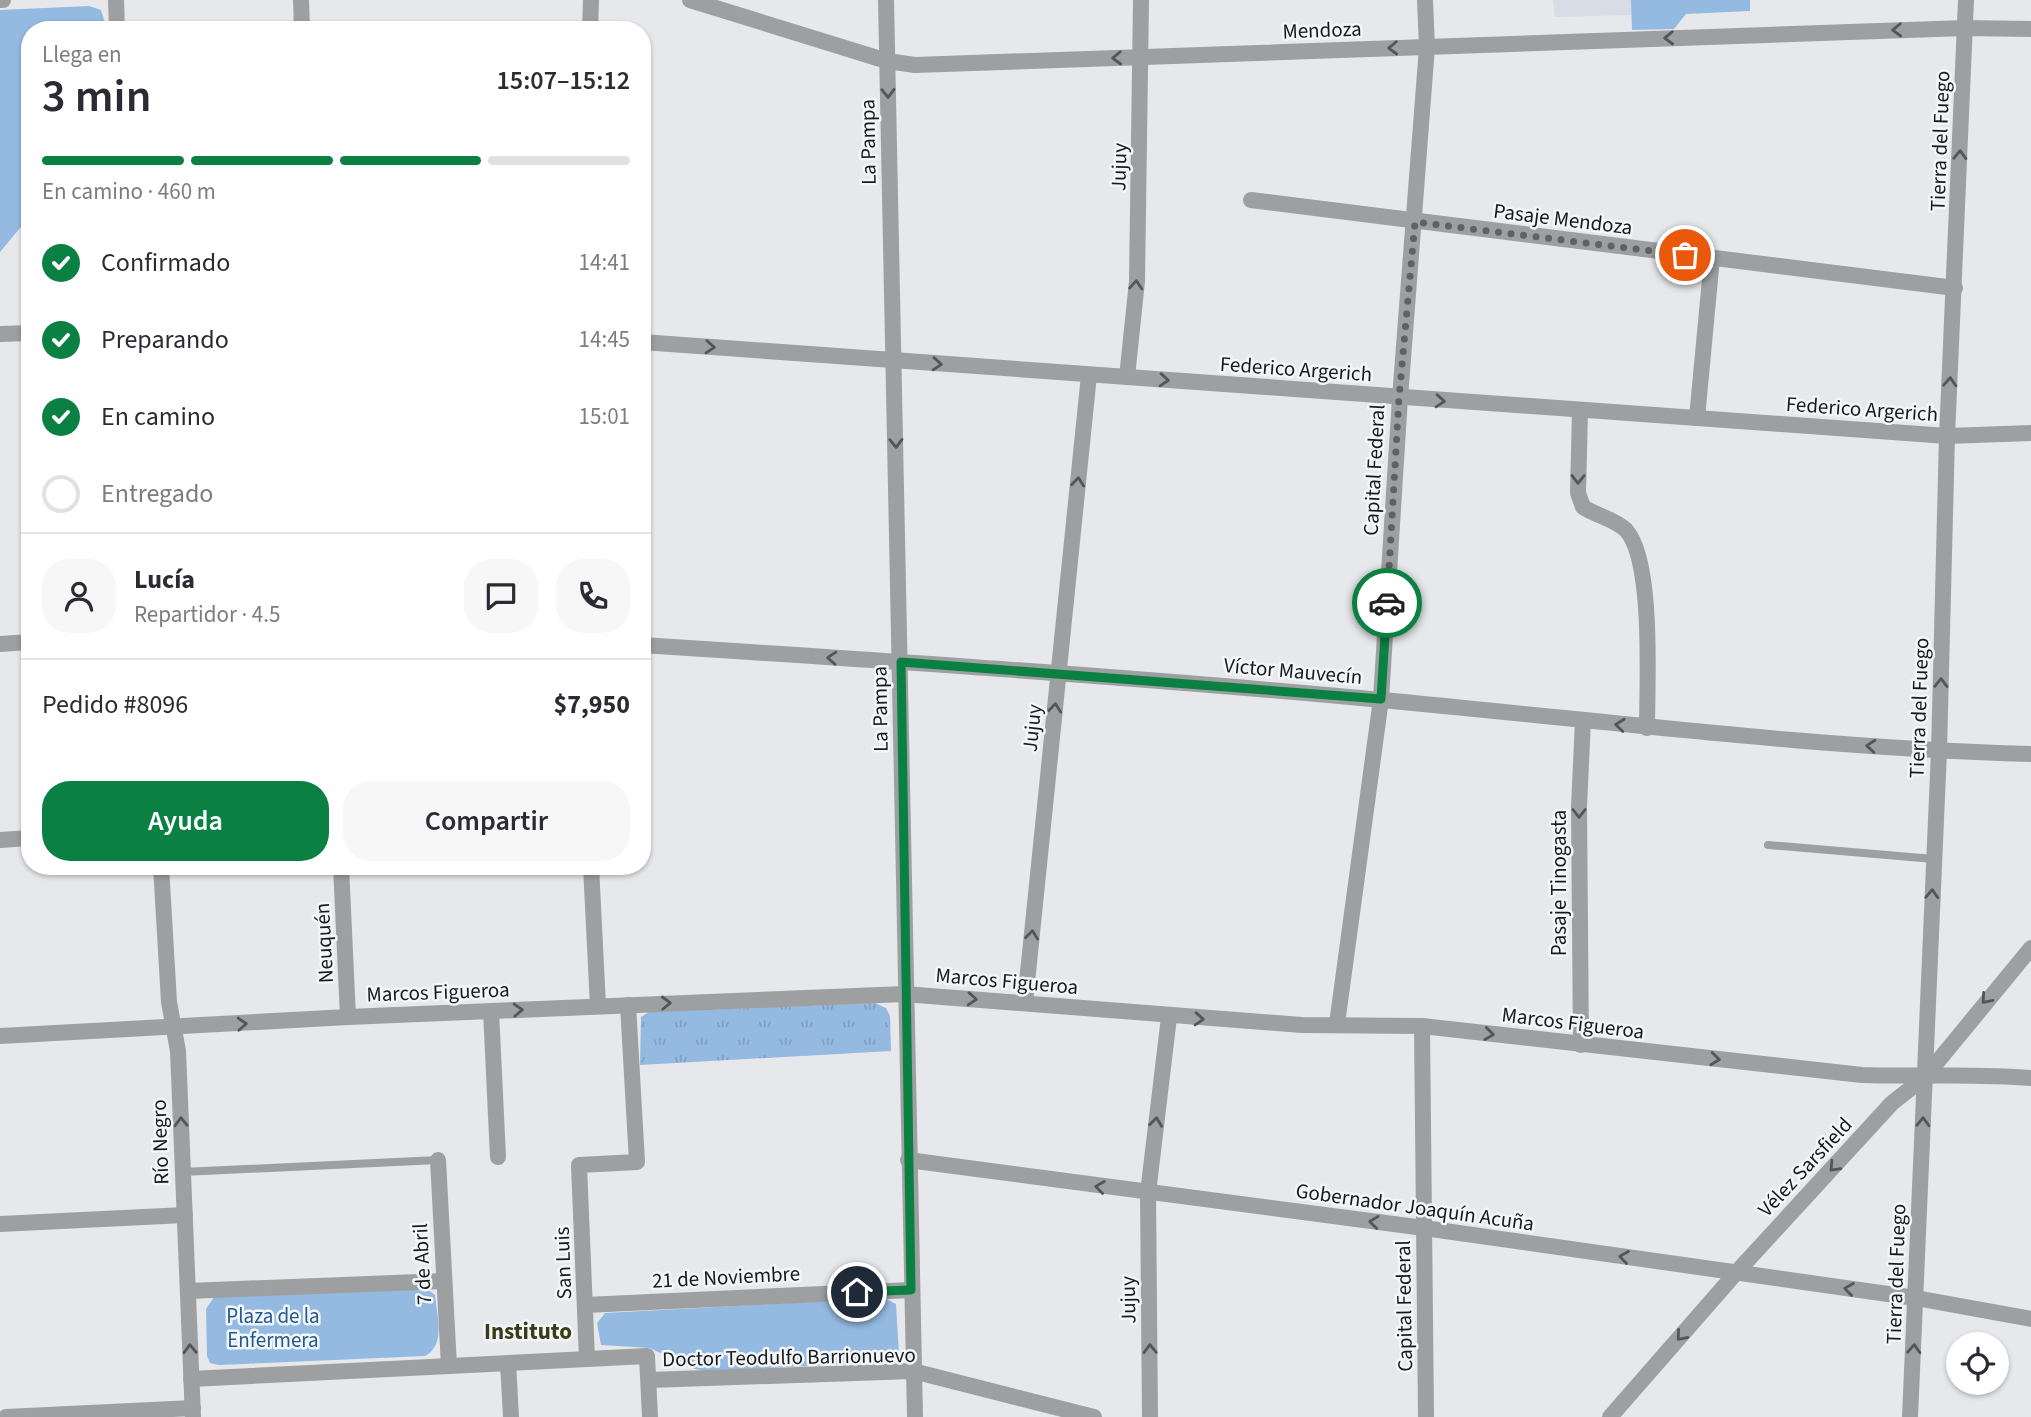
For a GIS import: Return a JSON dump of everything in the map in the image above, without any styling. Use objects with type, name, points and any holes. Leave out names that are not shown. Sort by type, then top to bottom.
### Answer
[{"type":"street","points":[[116,0],[117,21]]},
{"type":"street","points":[[301,0],[302,21]]},
{"type":"street","points":[[590,21],[591,0]]},
{"type":"street","name":"Mendoza","points":[[690,0],[887,61],[915,65],[1965,28],[2031,29]]},
{"type":"street","name":"La Pampa","points":[[886,0],[901,662],[904,994],[915,1417]]},
{"type":"street","name":"Jujuy","points":[[1127,377],[1137,281],[1143,57],[1141,0]]},
{"type":"street","name":"Capital Federal","points":[[1337,1024],[1381,699],[1399,398],[1427,47],[1425,0]]},
{"type":"street","name":"Tierra del Fuego","points":[[1910,1417],[1939,751],[1947,436],[1966,0]]},
{"type":"street","name":"Pasaje Mendoza","points":[[1251,200],[1955,288]]},
{"type":"street","points":[[1696,418],[1712,258]]},
{"type":"street","points":[[0,334],[21,333]]},
{"type":"street","name":"Federico Argerich","points":[[651,343],[1947,436],[2031,433]]},
{"type":"street","name":"Jujuy","points":[[1025,1002],[1089,375]]},
{"type":"street","points":[[1580,411],[1578,494],[1583,507],[1618,524],[1628,532],[1634,545],[1648,605],[1647,728]]},
{"type":"street","points":[[0,644],[21,643]]},
{"type":"street","name":"Víctor Mauvecín","points":[[651,646],[1381,699],[1647,728],[1939,751],[2031,754]]},
{"type":"street","name":"Pasaje Tinogasta","points":[[1581,1045],[1579,807],[1583,720]]},
{"type":"street","points":[[0,839],[21,838]]},
{"type":"street","name":"Río Negro","points":[[162,875],[183,1172],[193,1412]]},
{"type":"street","name":"Neuquén","points":[[341,875],[348,1017]]},
{"type":"street","points":[[591,875],[598,1006]]},
{"type":"street","name":"Vélez Sarsfield","points":[[1610,1417],[1735,1273],[1892,1103],[1925,1077],[2031,948]]},
{"type":"street","name":"Marcos Figueroa","points":[[0,1036],[348,1017],[904,994],[1025,1002],[1169,1017],[1303,1025],[1422,1026],[1862,1074],[1925,1077],[1978,1073],[2031,1078]]},
{"type":"street","name":"San Luis","points":[[587,1359],[579,1165],[638,1162],[628,1004]]},
{"type":"street","points":[[491,1011],[498,1157]]},
{"type":"street","name":"Jujuy","points":[[1150,1417],[1148,1193],[1169,1017]]},
{"type":"street","name":"Capital Federal","points":[[1422,1026],[1426,1417]]},
{"type":"street","name":"7 de Abril","points":[[438,1160],[449,1366]]},
{"type":"street","name":"Gobernador Joaquín Acuña","points":[[908,1160],[1424,1228],[1916,1298],[2031,1319]]},
{"type":"street","points":[[0,1224],[185,1215]]},
{"type":"street","points":[[188,1291],[444,1281]]},
{"type":"street","name":"21 de Noviembre","points":[[585,1305],[911,1290]]},
{"type":"street","name":"Doctor Teodulfo Barrionuevo","points":[[191,1379],[648,1356],[649,1380],[913,1371],[1094,1417]]},
{"type":"street","points":[[508,1363],[511,1417]]},
{"type":"street","points":[[649,1380],[650,1417]]},
{"type":"street","points":[[6,1417],[193,1412]]},
{"type":"lane","points":[[1768,845],[1934,859]]},
{"type":"lane","points":[[183,1172],[438,1160]]},
{"type":"shaded area","points":[[1553,0],[1631,0],[1632,15],[1555,17]]},
{"type":"green space","points":[[1631,0],[1750,0],[1750,11],[1686,14],[1674,29],[1632,30]]},
{"type":"green space","points":[[89,6],[101,10],[104,21],[21,21],[21,227],[0,252],[0,10]]},
{"type":"green space","points":[[875,1003],[886,1008],[890,1016],[891,1051],[640,1065],[641,1017],[649,1012]]},
{"type":"green space","name":"Plaza de la Enfermera","points":[[427,1289],[435,1295],[439,1329],[436,1345],[425,1356],[219,1365],[210,1363],[207,1356],[206,1309],[214,1297]]},
{"type":"green space","points":[[884,1298],[896,1304],[899,1354],[892,1362],[704,1371],[691,1368],[650,1348],[601,1345],[597,1323],[605,1313]]},
{"type":"way so far","points":[[1387,603],[1399,398],[1415,222],[1685,255]]},
{"type":"district","name":"Instituto","points":[[528,1331]]},
{"type":"route","points":[[857,1292],[911,1290],[904,994],[901,662],[1381,699],[1387,603]]}]
